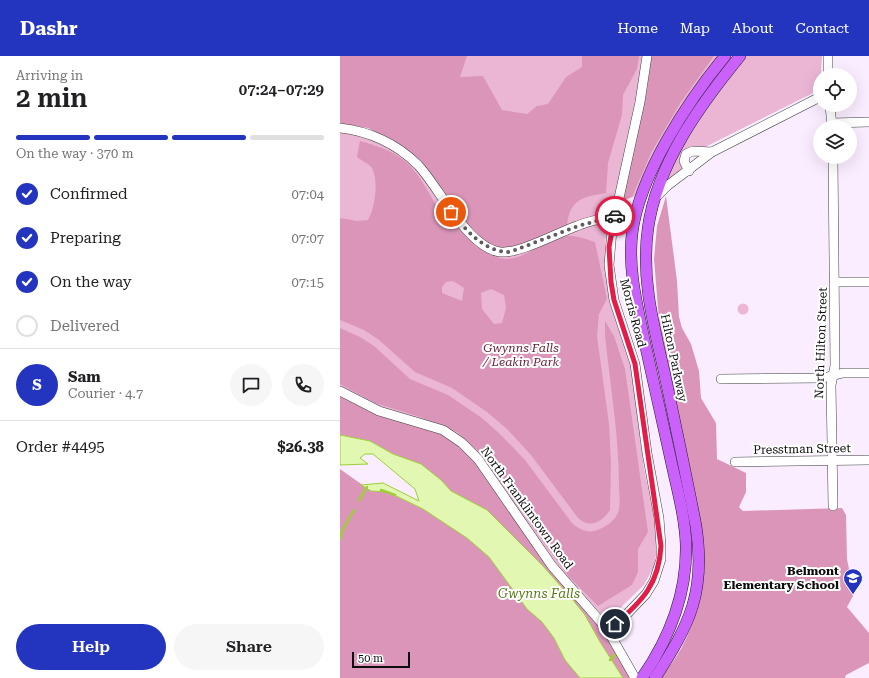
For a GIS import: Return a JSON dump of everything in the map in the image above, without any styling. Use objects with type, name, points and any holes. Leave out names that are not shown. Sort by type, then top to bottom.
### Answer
[{"type":"main road","name":"Hilton Parkway","points":[[650,676],[680,600],[684,574],[686,544],[680,504],[632,280],[632,235],[638,205],[656,162],[695,97],[725,56]]},
{"type":"main road","name":"Hilton Parkway","points":[[650,676],[677,643],[688,622],[694,603],[699,562],[696,526],[650,305],[645,259],[648,227],[655,199],[680,143],[712,92],[740,56]]},
{"type":"street","name":"Morris Road","points":[[607,630],[630,611],[646,594],[658,571],[661,546],[635,364],[614,300],[611,282],[609,247],[640,102],[647,56]]},
{"type":"street","points":[[828,56],[828,68]]},
{"type":"street","points":[[655,199],[667,186],[689,171],[712,152],[813,101]]},
{"type":"street","points":[[857,123],[869,122]]},
{"type":"street","points":[[340,128],[370,134],[406,155],[426,175],[457,219],[479,242],[499,252],[510,252],[523,248],[578,226],[615,216]]},
{"type":"street","points":[[689,171],[684,161],[686,154],[693,151],[712,152]]},
{"type":"street","name":"North Hilton Street","points":[[833,164],[835,366],[831,385],[834,506]]},
{"type":"street","points":[[835,282],[869,282]]},
{"type":"street","points":[[721,378],[823,378],[843,373],[869,373]]},
{"type":"street","name":"North Franklintown Road","points":[[340,391],[379,411],[443,430],[462,443],[478,459],[552,566],[607,630],[634,678]]},
{"type":"street","name":"Presstman Street","points":[[735,462],[869,460]]},
{"type":"green space","points":[[340,56],[718,56],[636,196],[612,204],[610,209],[605,213],[552,230],[516,247],[455,212],[413,155],[393,140],[368,128],[353,125],[340,125]]},
{"type":"green space","points":[[340,56],[467,56],[460,77],[483,76],[502,110],[527,114],[537,106],[548,104],[566,77],[582,67],[582,56],[639,56],[637,69],[623,95],[622,115],[608,163],[606,193],[584,198],[579,201],[571,210],[567,225],[516,247],[502,249],[486,242],[455,212],[413,155],[393,140],[368,128],[353,125],[340,125]]},
{"type":"green space","points":[[651,56],[714,56],[681,102],[652,151],[632,197],[623,200],[647,90]]},
{"type":"green space","points":[[745,56],[822,56],[821,68],[813,68],[813,93],[705,147],[691,146],[686,149],[683,169],[668,179],[682,146],[701,114]]},
{"type":"green space","name":"Gwynns Falls / Leakin Park","points":[[340,130],[378,141],[408,159],[495,254],[601,222],[606,223],[605,264],[608,287],[631,367],[644,468],[656,527],[657,549],[654,566],[644,585],[615,613],[610,615],[601,614],[562,571],[478,454],[340,386]]},
{"type":"green space","name":"Gwynns Falls / Leakin Park","points":[[360,141],[372,144],[400,157],[415,171],[442,213],[473,241],[494,256],[503,259],[521,256],[547,242],[565,236],[595,242],[607,299],[599,314],[597,336],[609,424],[611,463],[610,510],[600,521],[596,523],[587,523],[578,518],[531,455],[507,429],[487,412],[452,388],[415,372],[379,340],[364,330],[340,320],[340,218],[357,221],[368,220],[373,209],[376,187],[372,168],[357,157]],"holes":[[[453,281],[464,288],[462,301],[442,293],[442,287],[446,282]],[[491,289],[504,295],[506,308],[502,323],[494,324],[482,309],[481,293]]]},
{"type":"green space","points":[[666,196],[677,281],[679,317],[682,328],[691,344],[699,371],[701,398],[716,423],[717,459],[746,473],[746,492],[739,507],[743,511],[842,508],[846,515],[847,559],[854,594],[847,607],[869,633],[869,663],[846,675],[845,678],[661,678],[682,647],[694,620],[701,590],[703,561],[702,531],[660,332],[654,259],[657,226]]},
{"type":"green space","points":[[743,303],[747,305],[749,309],[747,313],[743,315],[739,313],[737,309],[739,305]]},
{"type":"green space","points":[[605,321],[614,336],[625,369],[648,532],[638,549],[638,572],[632,585],[598,606],[569,577],[478,451],[457,432],[417,416],[375,403],[340,384],[340,328],[360,337],[374,346],[410,379],[448,395],[482,418],[525,460],[572,523],[585,531],[596,531],[617,516],[620,499],[618,448],[605,335]]},
{"type":"green space","points":[[340,393],[437,431],[457,441],[476,460],[542,556],[605,634],[631,678],[623,678],[585,615],[572,599],[543,566],[487,510],[451,491],[441,480],[420,464],[393,454],[370,441],[340,435]]},
{"type":"green space","points":[[340,469],[371,491],[387,492],[423,509],[467,538],[489,557],[527,609],[542,622],[554,638],[565,660],[580,678],[340,678]]},
{"type":"water","name":"Gwynns Falls","points":[[340,435],[370,441],[393,454],[421,464],[441,480],[451,491],[487,510],[543,566],[585,615],[623,678],[580,678],[565,660],[554,638],[542,622],[527,609],[489,557],[467,538],[423,509],[388,492],[371,491],[361,485],[383,483],[419,501],[415,489],[373,454],[365,454],[360,458],[368,464],[340,465]]},
{"type":"waterway","points":[[359,500],[367,487]]},
{"type":"waterway","points":[[381,490],[395,495]]},
{"type":"waterway","points":[[340,539],[342,531],[354,510]]},
{"type":"waterway","points":[[610,660],[615,655]]},
{"type":"way so far","points":[[451,212],[479,242],[490,249],[499,252],[510,252],[523,248],[578,226],[615,216]]},
{"type":"place","name":"Belmont Elementary School","points":[[853,595]]},
{"type":"route","points":[[615,216],[609,247],[611,282],[614,300],[635,364],[647,453],[659,518],[661,546],[661,559],[654,581],[641,600],[615,624]]}]
